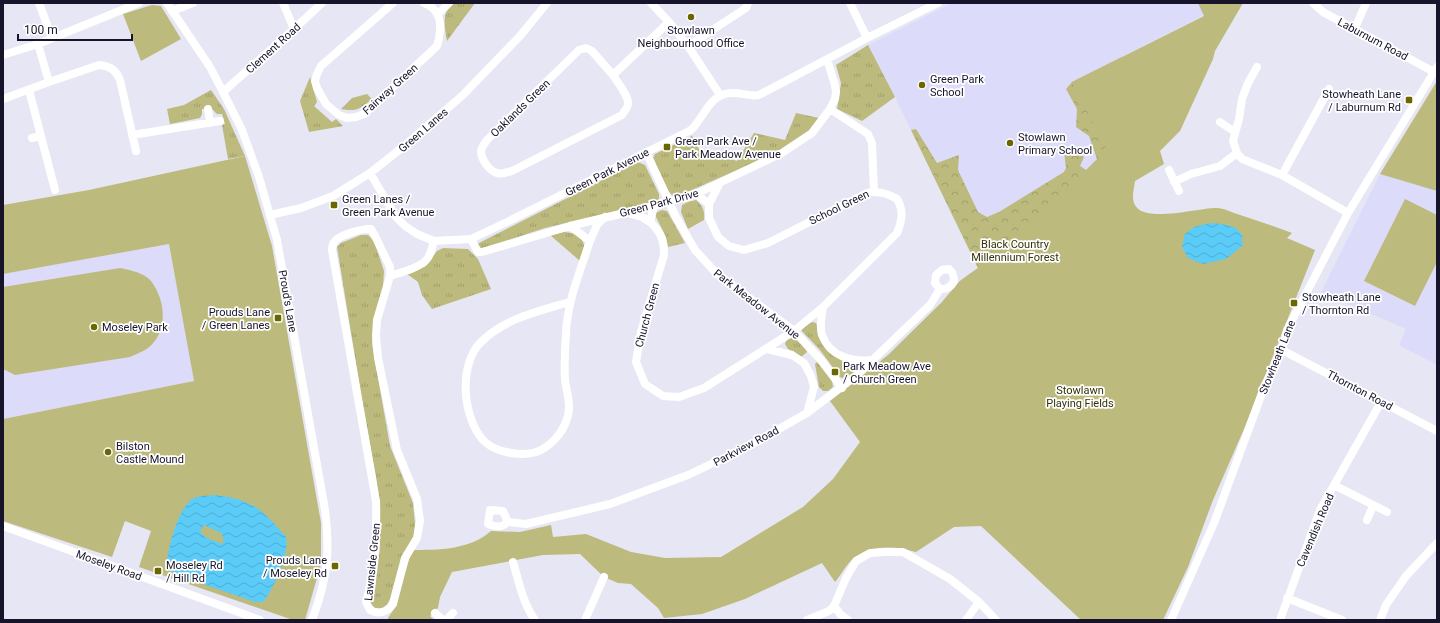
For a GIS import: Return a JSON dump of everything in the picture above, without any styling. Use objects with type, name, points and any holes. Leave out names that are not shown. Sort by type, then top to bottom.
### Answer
[{"type":"street","points":[[39,3],[52,38]]},
{"type":"street","points":[[3,55],[38,44],[139,3]]},
{"type":"street","name":"Proud's Lane","points":[[167,3],[210,67],[242,130],[259,177],[276,240],[328,536],[328,563],[325,580],[312,620]]},
{"type":"street","points":[[172,11],[193,3]]},
{"type":"street","points":[[283,3],[294,29]]},
{"type":"street","name":"Clement Road","points":[[223,92],[322,3]]},
{"type":"street","name":"Fairway Green","points":[[393,3],[321,66],[317,74],[315,81],[317,88],[326,104],[340,115],[347,118],[364,114],[437,46],[440,38],[438,14]]},
{"type":"street","points":[[424,3],[430,6],[438,14],[449,3]]},
{"type":"street","name":"Green Lanes","points":[[270,215],[301,208],[333,196],[370,173],[403,147],[463,95],[520,36],[547,3]]},
{"type":"street","points":[[651,3],[669,22],[688,46],[720,96],[730,93],[754,96],[759,95],[867,38],[938,3]]},
{"type":"street","points":[[688,46],[746,8],[748,3]]},
{"type":"street","points":[[850,3],[867,38]]},
{"type":"street","name":"Laburnum Road","points":[[1313,3],[1323,12],[1436,70]]},
{"type":"street","points":[[1355,28],[1366,3]]},
{"type":"street","points":[[613,75],[669,22]]},
{"type":"street","points":[[38,44],[49,82]]},
{"type":"street","name":"Oaklands Green","points":[[586,48],[592,51],[613,75],[629,102],[622,115],[512,171],[497,174],[490,170],[481,152],[482,147],[487,140],[579,50],[586,48]]},
{"type":"street","name":"Green Park Drive","points":[[470,239],[478,252],[482,252],[536,235],[669,202],[696,194],[782,153],[812,133],[830,109],[835,99],[835,85],[827,59]]},
{"type":"street","points":[[3,99],[99,65],[113,69],[118,74],[120,80],[136,151]]},
{"type":"street","points":[[1257,67],[1242,99],[1239,119],[1233,141],[1237,153],[1242,159],[1282,175],[1348,213]]},
{"type":"street","name":"Stowheath Lane","points":[[1171,620],[1214,523],[1266,385],[1282,350],[1287,330],[1348,213],[1436,70]]},
{"type":"street","points":[[1282,175],[1329,89]]},
{"type":"street","points":[[29,90],[55,190]]},
{"type":"street","name":"Green Park Avenue","points":[[370,173],[396,217],[405,226],[417,234],[434,241],[470,239],[691,130],[696,125],[709,104],[720,96]]},
{"type":"street","points":[[208,109],[210,122]]},
{"type":"street","points":[[830,109],[868,134],[871,138],[874,191]]},
{"type":"street","points":[[132,136],[220,121]]},
{"type":"street","points":[[1220,122],[1235,132]]},
{"type":"street","points":[[32,138],[41,136]]},
{"type":"street","name":"Park Meadow Avenue","points":[[646,152],[669,202],[695,250],[717,274],[794,331],[821,360],[842,388]]},
{"type":"street","points":[[1174,182],[1191,174],[1220,166],[1237,153]]},
{"type":"street","points":[[1169,170],[1179,191]]},
{"type":"street","points":[[696,194],[709,204],[720,183]]},
{"type":"street","name":"School Green","points":[[709,204],[708,218],[718,237],[729,246],[744,250],[768,243],[867,193],[874,191],[882,192],[897,199],[902,211],[901,224],[897,233],[823,307],[794,331]]},
{"type":"street","points":[[625,213],[642,217],[650,222],[654,206]]},
{"type":"street","points":[[569,302],[536,311],[515,319],[496,329],[482,340],[470,358],[466,387],[467,405],[471,419],[484,441],[496,448],[505,452],[517,454],[541,450],[559,435],[565,424],[570,405],[565,378],[566,333],[569,302],[590,241],[597,225],[606,217]]},
{"type":"street","name":"Church Green","points":[[650,222],[659,232],[664,244],[664,255],[641,332],[636,362],[645,384],[663,396],[679,397],[704,388],[794,331]]},
{"type":"street","points":[[570,226],[590,241]]},
{"type":"street","name":"Lawnside Green","points":[[365,228],[371,229],[390,267],[390,276],[377,320],[376,336],[378,358],[397,450],[417,500],[420,521],[417,538],[405,558],[393,604],[388,610],[378,612],[370,610],[366,602],[370,590],[376,534],[376,501],[332,244],[339,238],[365,228]]},
{"type":"street","points":[[390,276],[426,261],[431,252],[434,241]]},
{"type":"street","name":"Parkview Road","points":[[508,522],[526,524],[589,510],[620,501],[688,475],[749,446],[807,413],[842,388],[930,305],[940,289]]},
{"type":"street","points":[[823,307],[821,325],[822,334],[830,349],[838,354],[855,360],[873,360]]},
{"type":"street","points":[[767,349],[792,354],[804,364],[811,376],[814,387],[807,413]]},
{"type":"street","name":"Thornton Road","points":[[1282,350],[1437,431]]},
{"type":"street","name":"Cavendish Road","points":[[1280,620],[1320,510],[1381,402]]},
{"type":"street","points":[[1334,485],[1387,512]]},
{"type":"street","points":[[1367,520],[1373,506]]},
{"type":"street","name":"Moseley Road","points":[[3,526],[260,620]]},
{"type":"street","points":[[1380,620],[1386,605],[1406,576],[1437,543]]},
{"type":"street","points":[[807,620],[829,611],[834,606],[846,578],[856,561],[870,553],[903,552],[950,579],[979,602],[996,620]]},
{"type":"street","points":[[513,562],[524,600],[535,620]]},
{"type":"street","points":[[585,620],[604,576]]},
{"type":"street","points":[[1287,598],[1342,620]]},
{"type":"street","points":[[966,620],[979,602]]},
{"type":"street","points":[[834,606],[840,614],[848,620]]},
{"type":"street","points":[[435,612],[443,620]]},
{"type":"street","points":[[446,620],[453,613]]},
{"type":"shaded area","name":"Stowlawn Primary School","points":[[952,3],[1198,3],[1204,15],[1072,82],[1110,156],[978,268],[895,97],[868,45]]},
{"type":"shaded area","points":[[1380,174],[1437,191],[1437,365],[1399,345],[1406,329],[1321,292]]},
{"type":"shaded area","name":"Moseley Park","points":[[169,244],[194,381],[3,419],[3,274]]},
{"type":"green space","points":[[452,3],[475,3],[447,41],[445,17],[446,12]]},
{"type":"green space","name":"Stowlawn Playing Fields","points":[[1198,3],[1243,3],[1215,51],[1213,59],[1180,131],[1160,151],[1164,164],[1135,181],[1133,196],[1135,205],[1140,211],[1161,214],[1209,208],[1222,209],[1292,233],[1287,238],[1315,250],[1244,429],[1213,500],[1188,567],[1163,620],[1081,620],[981,526],[954,527],[916,552],[900,548],[876,548],[861,553],[851,560],[835,582],[822,563],[745,599],[702,614],[664,618],[658,608],[631,584],[618,583],[604,577],[580,554],[543,555],[452,572],[440,597],[438,608],[430,616],[434,620],[388,620],[394,609],[412,550],[453,548],[473,542],[491,531],[520,532],[551,525],[553,537],[586,534],[631,552],[665,558],[721,557],[803,507],[833,479],[860,442],[830,401],[888,355],[942,302],[960,281],[978,268],[1110,156],[1072,82],[1204,16]]},
{"type":"green space","points":[[152,5],[161,6],[181,39],[141,61],[123,14]]},
{"type":"green space","points":[[868,45],[895,97],[862,121],[837,109],[841,83],[836,65]]},
{"type":"green space","points":[[1122,57],[1128,164],[942,302],[960,281],[978,268],[911,130],[916,129],[937,163],[959,155],[958,170],[978,212],[987,217],[999,212],[1064,172],[1066,168],[1064,152],[1067,149],[1071,148],[1072,154],[1080,154],[1084,157],[1080,166],[1086,170],[1097,159],[1089,136],[1076,127],[1077,109],[1066,89],[1072,82]]},
{"type":"green space","points":[[310,77],[317,102],[314,106],[332,122],[336,119],[343,126],[309,132],[300,101]]},
{"type":"green space","points":[[1437,81],[1437,191],[1380,174]]},
{"type":"green space","points":[[211,90],[224,109],[245,156],[228,159],[222,125],[225,124],[222,114],[217,114],[211,108],[202,109],[200,118],[170,124],[167,109],[184,105]]},
{"type":"green space","points":[[367,94],[372,99],[358,109],[341,109],[352,98]]},
{"type":"green space","points":[[796,113],[819,118],[810,131],[778,152],[678,196],[673,196],[669,192],[653,158],[655,154],[692,136],[699,149],[737,161],[754,133],[785,140]]},
{"type":"green space","points":[[245,156],[272,246],[321,523],[321,564],[305,620],[293,620],[139,567],[151,531],[125,521],[112,557],[3,521],[3,419],[194,381],[169,244],[3,274],[3,205],[89,190]]},
{"type":"green space","points":[[638,162],[645,165],[659,194],[659,200],[545,228],[482,249],[479,248],[477,244]]},
{"type":"green space","points":[[1405,199],[1437,215],[1437,262],[1415,306],[1364,281]]},
{"type":"green space","points":[[696,200],[703,209],[704,220],[688,229],[681,212],[682,205]]},
{"type":"green space","points":[[662,210],[667,211],[685,243],[668,247],[666,237],[655,215],[657,212]]},
{"type":"green space","points":[[564,232],[579,236],[583,242],[584,247],[580,261],[550,235]]},
{"type":"green space","points":[[361,235],[368,235],[374,241],[384,271],[383,288],[374,325],[372,344],[390,446],[413,503],[415,524],[414,539],[398,570],[390,599],[386,607],[382,609],[375,608],[369,600],[375,590],[380,548],[380,511],[376,477],[337,247],[341,243]]},
{"type":"green space","points":[[443,248],[468,249],[478,259],[491,289],[432,309],[422,295],[418,282],[407,274],[426,266],[437,251]]},
{"type":"green space","points":[[120,268],[137,272],[148,278],[159,295],[163,312],[163,320],[158,335],[149,347],[130,357],[15,375],[3,369],[3,287]]},
{"type":"green space","points":[[812,322],[816,323],[833,355],[847,363],[854,364],[857,370],[845,379],[840,377],[820,350],[801,330]]},
{"type":"green space","points":[[792,338],[799,341],[807,352],[801,357],[788,349],[785,344],[787,339]]},
{"type":"green space","points":[[817,362],[832,380],[833,387],[828,391],[823,391],[819,387],[815,364]]},
{"type":"water","points":[[1210,223],[1228,225],[1237,229],[1242,236],[1243,245],[1226,259],[1203,264],[1188,258],[1182,247],[1185,234],[1194,227]]},
{"type":"water","points":[[215,495],[239,500],[256,507],[270,519],[286,537],[286,552],[280,571],[276,581],[263,602],[255,602],[180,576],[166,568],[174,532],[181,513],[191,500],[196,497]],"holes":[[[204,525],[221,533],[224,540],[222,544],[205,537],[200,531]]]},
{"type":"place","name":"Stowlawn Neighbourhood Office","points":[[691,17]]},
{"type":"place","name":"Green Park School","points":[[922,85]]},
{"type":"place","name":"Stowheath Lane / Laburnum Rd","points":[[1409,100]]},
{"type":"place","name":"Stowlawn Primary School","points":[[1010,143]]},
{"type":"place","name":"Green Park Ave / Park Meadow Avenue","points":[[667,147]]},
{"type":"place","name":"Green Lanes / Green Park Avenue","points":[[334,205]]},
{"type":"place","name":"Stowheath Lane / Thornton Rd","points":[[1294,303]]},
{"type":"place","name":"Prouds Lane / Green Lanes","points":[[278,318]]},
{"type":"place","name":"Moseley Park","points":[[94,327]]},
{"type":"place","name":"Park Meadow Ave / Church Green","points":[[835,372]]},
{"type":"place","name":"Bilston Castle Mound","points":[[108,452]]},
{"type":"place","name":"Prouds Lane / Moseley Rd","points":[[335,566]]},
{"type":"place","name":"Moseley Rd / Hill Rd","points":[[158,571]]},
{"type":"park label","name":"Black Country Millennium Forest","points":[[1015,250]]}]
